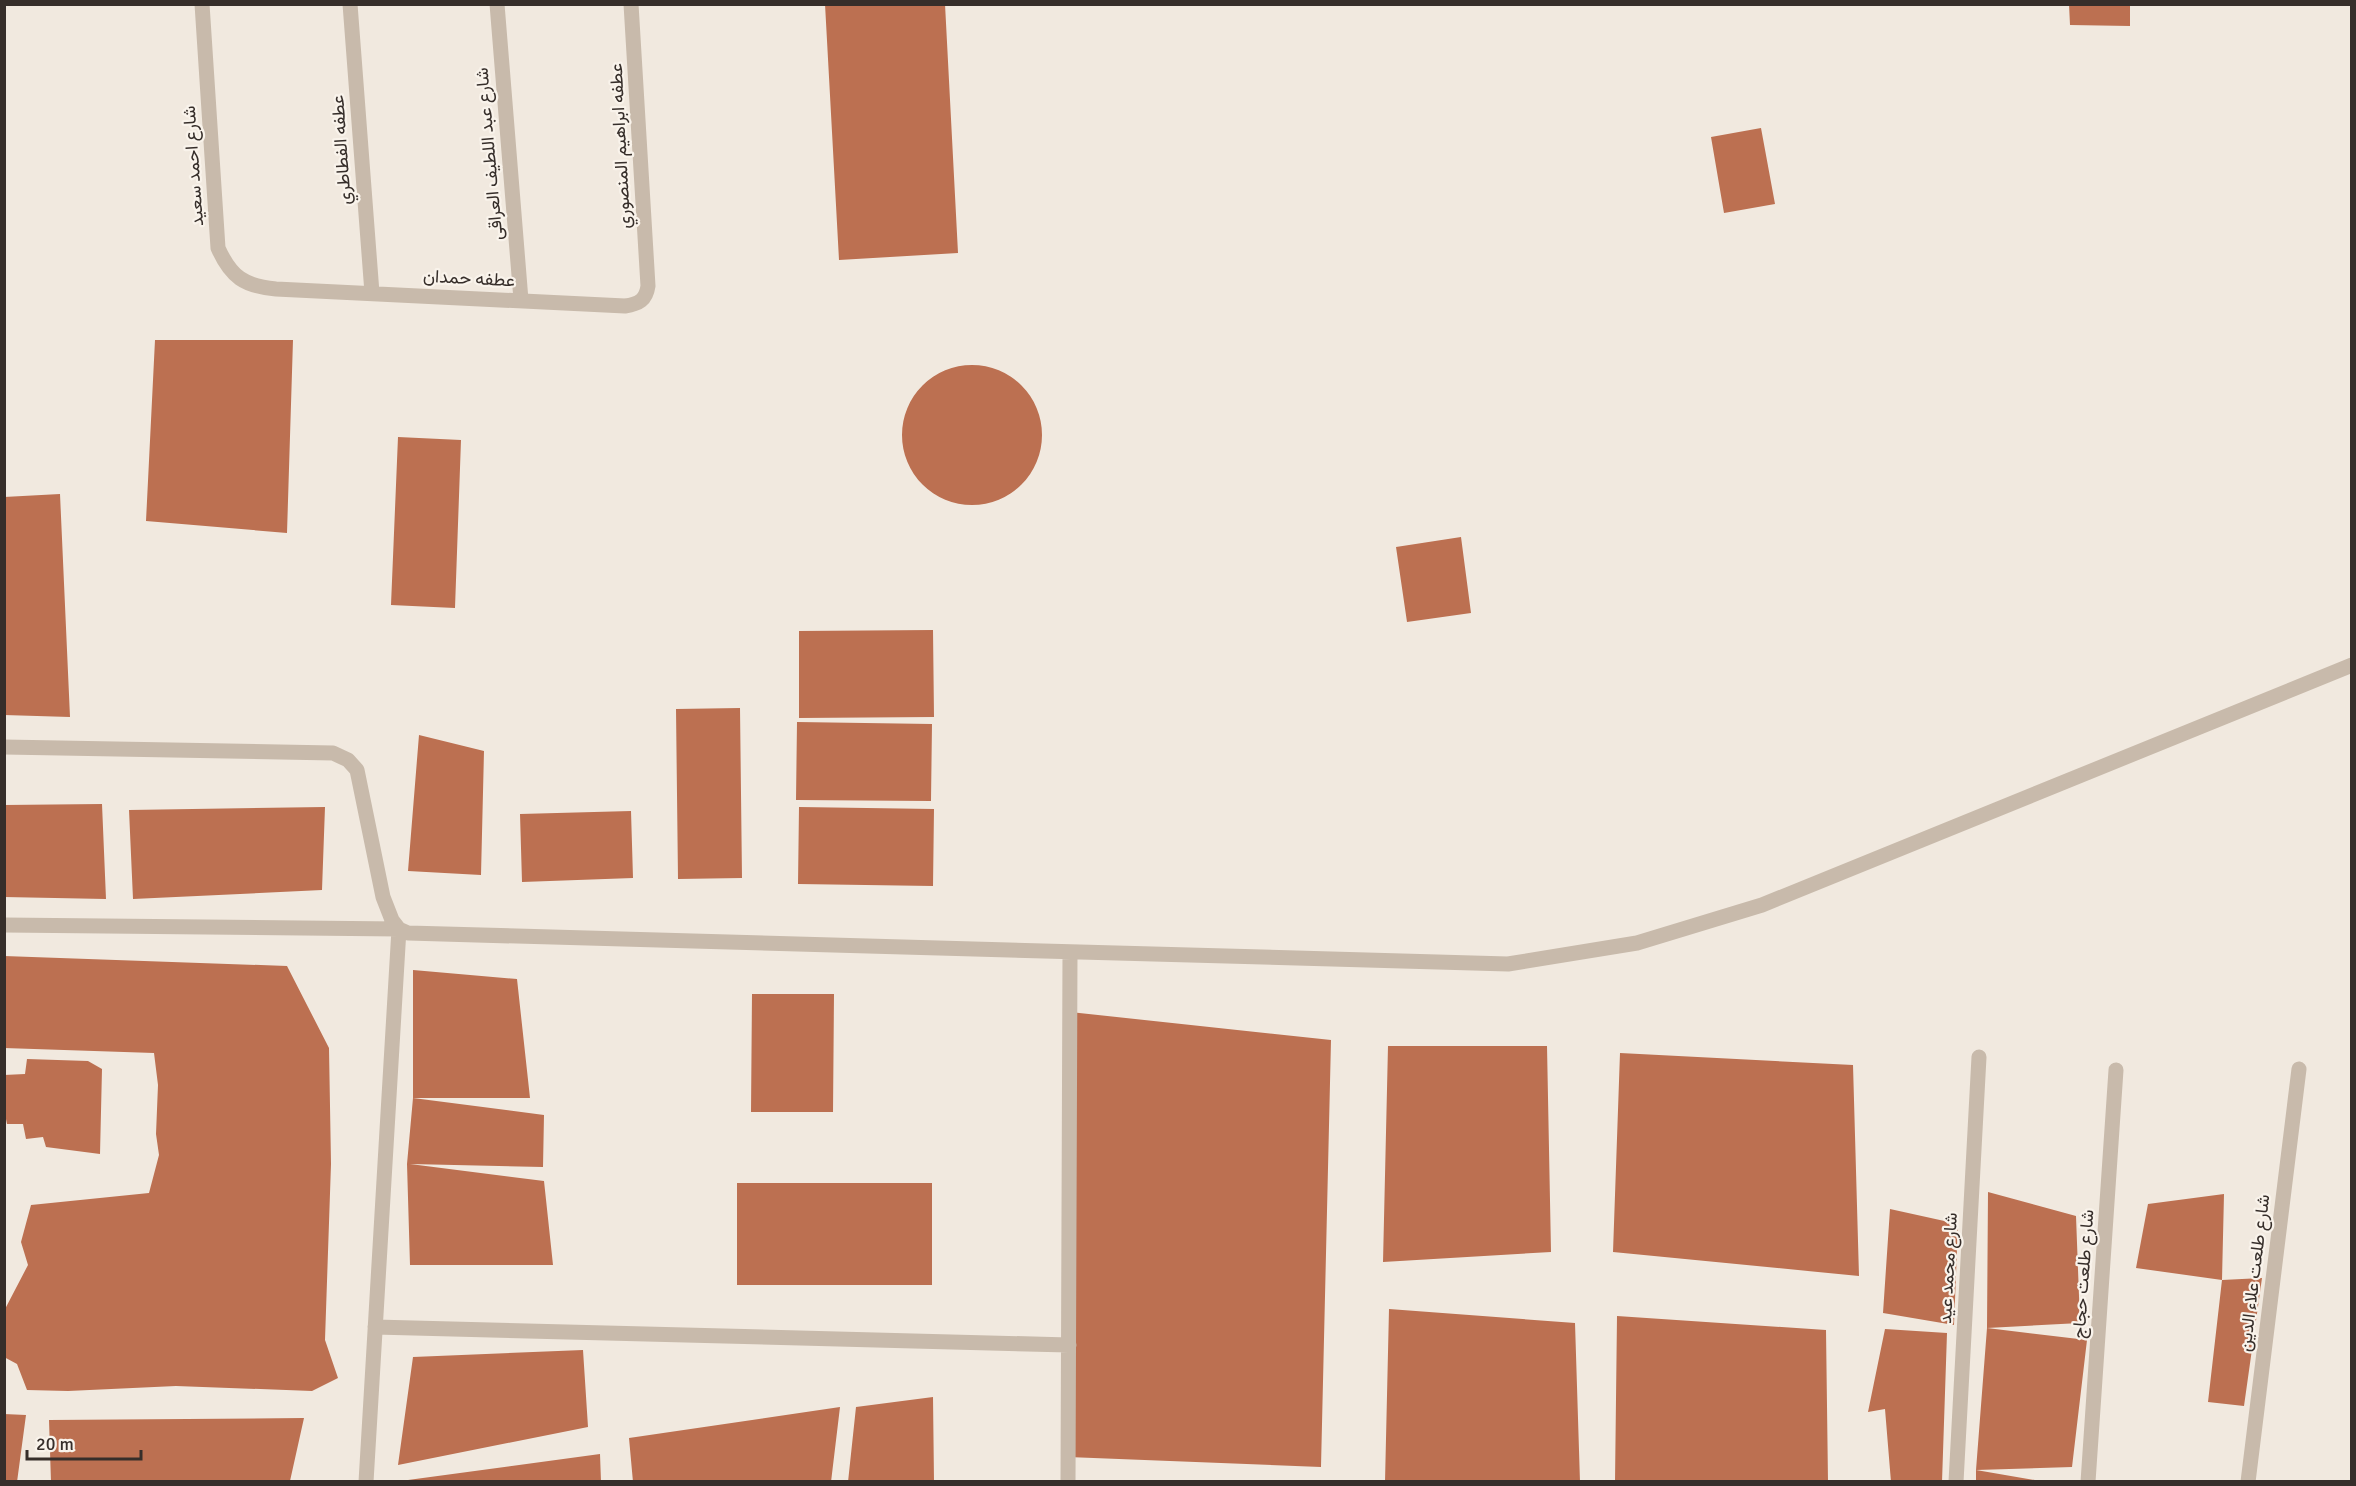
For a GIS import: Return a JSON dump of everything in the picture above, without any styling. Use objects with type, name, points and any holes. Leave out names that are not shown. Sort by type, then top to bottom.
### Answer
[{"type":"street","name":"شارع احمد سعيد","points":[[202,4],[218,248],[226,265],[240,279],[257,287],[276,288]]},
{"type":"street","name":"عطفه الفطاطري","points":[[350,4],[372,293]]},
{"type":"street","name":"شارع عبد اللطيف العراقى","points":[[497,4],[521,300]]},
{"type":"street","name":"عطفه ابراهيم المنصوري","points":[[631,4],[648,286]]},
{"type":"street","name":"عطفه حمدان","points":[[276,288],[634,305],[642,302],[648,286]]},
{"type":"street","points":[[4,925],[399,929],[418,934],[1508,964],[1637,943],[1762,905],[2352,665]]},
{"type":"street","points":[[4,747],[333,753],[348,759],[357,770],[382,897],[392,920],[399,929],[366,1482]]},
{"type":"street","points":[[1068,1482],[1070,952]]},
{"type":"street","name":"شارع محمد عيد","points":[[1956,1482],[1979,1057]]},
{"type":"street","name":"شارع طلعت علاء الدين","points":[[2248,1482],[2299,1069]]},
{"type":"street","name":"شارع طلعت حجاج","points":[[2088,1482],[2116,1070]]},
{"type":"street","points":[[375,1327],[1069,1345]]},
{"type":"building","points":[[825,4],[945,4],[958,253],[839,260]]},
{"type":"building","points":[[2069,4],[2130,4],[2130,26],[2070,25]]},
{"type":"building","points":[[1761,128],[1775,204],[1724,213],[1711,137]]},
{"type":"building","points":[[155,340],[293,340],[287,533],[146,521]]},
{"type":"building","points":[[972,365],[999,371],[1011,377],[1021,386],[1030,396],[1036,408],[1042,435],[1036,462],[1030,474],[1021,484],[1011,493],[999,499],[972,505],[945,499],[933,493],[923,484],[914,474],[908,462],[902,435],[908,408],[914,396],[923,386],[933,377],[945,371]]},
{"type":"building","points":[[398,437],[461,440],[455,608],[391,605]]},
{"type":"building","points":[[60,494],[70,717],[4,715],[4,497]]},
{"type":"building","points":[[1461,537],[1471,613],[1407,622],[1396,547]]},
{"type":"building","points":[[933,630],[934,717],[799,718],[799,631]]},
{"type":"building","points":[[740,708],[742,878],[678,879],[676,709]]},
{"type":"building","points":[[797,722],[932,724],[931,801],[796,800]]},
{"type":"building","points":[[419,735],[484,751],[481,875],[408,871]]},
{"type":"building","points":[[102,804],[106,899],[4,897],[4,805]]},
{"type":"building","points":[[325,807],[322,890],[133,899],[129,810]]},
{"type":"building","points":[[799,807],[934,809],[933,886],[798,884]]},
{"type":"building","points":[[631,811],[633,878],[522,882],[520,814]]},
{"type":"building","points":[[4,956],[287,966],[329,1048],[331,1164],[325,1340],[338,1378],[312,1391],[176,1386],[68,1391],[27,1390],[17,1364],[4,1357],[4,1311],[28,1265],[21,1242],[31,1205],[149,1193],[159,1155],[156,1134],[158,1085],[154,1053],[4,1048]]},
{"type":"building","points":[[413,970],[517,979],[530,1098],[413,1098]]},
{"type":"building","points":[[752,994],[834,994],[833,1112],[751,1112]]},
{"type":"building","points":[[1070,1012],[1331,1040],[1321,1467],[1068,1457]]},
{"type":"building","points":[[1388,1046],[1547,1046],[1551,1252],[1383,1262]]},
{"type":"building","points":[[1620,1053],[1853,1065],[1859,1276],[1613,1252]]},
{"type":"building","points":[[27,1059],[88,1061],[102,1069],[100,1154],[46,1147],[43,1137],[26,1139],[23,1124],[7,1124],[4,1109],[4,1075],[25,1074]]},
{"type":"building","points":[[413,1098],[544,1115],[543,1167],[410,1164],[544,1181],[553,1265],[410,1265],[407,1164]]},
{"type":"building","points":[[737,1183],[932,1183],[932,1285],[737,1285]]},
{"type":"building","points":[[1988,1192],[2076,1216],[2080,1323],[1987,1328]]},
{"type":"building","points":[[2224,1194],[2222,1280],[2136,1268],[2148,1204]]},
{"type":"building","points":[[1890,1209],[1958,1224],[1954,1325],[1883,1313]]},
{"type":"building","points":[[2262,1278],[2244,1406],[2208,1402],[2222,1280]]},
{"type":"building","points":[[1389,1309],[1575,1323],[1580,1482],[1385,1482]]},
{"type":"building","points":[[1617,1316],[1826,1330],[1828,1482],[1615,1482]]},
{"type":"building","points":[[1987,1328],[2087,1340],[2072,1467],[1976,1470]]},
{"type":"building","points":[[1885,1329],[1947,1333],[1942,1482],[1891,1482],[1885,1409],[1868,1412]]},
{"type":"building","points":[[583,1350],[588,1427],[398,1465],[413,1357]]},
{"type":"building","points":[[933,1397],[934,1482],[848,1482],[856,1407]]},
{"type":"building","points":[[840,1407],[831,1482],[633,1482],[629,1438]]},
{"type":"building","points":[[4,1414],[26,1415],[17,1482],[4,1482]]},
{"type":"building","points":[[304,1418],[290,1481],[51,1482],[49,1420]]},
{"type":"building","points":[[600,1454],[601,1482],[408,1482],[408,1480]]},
{"type":"building","points":[[1976,1470],[2046,1482],[1976,1482]]}]
